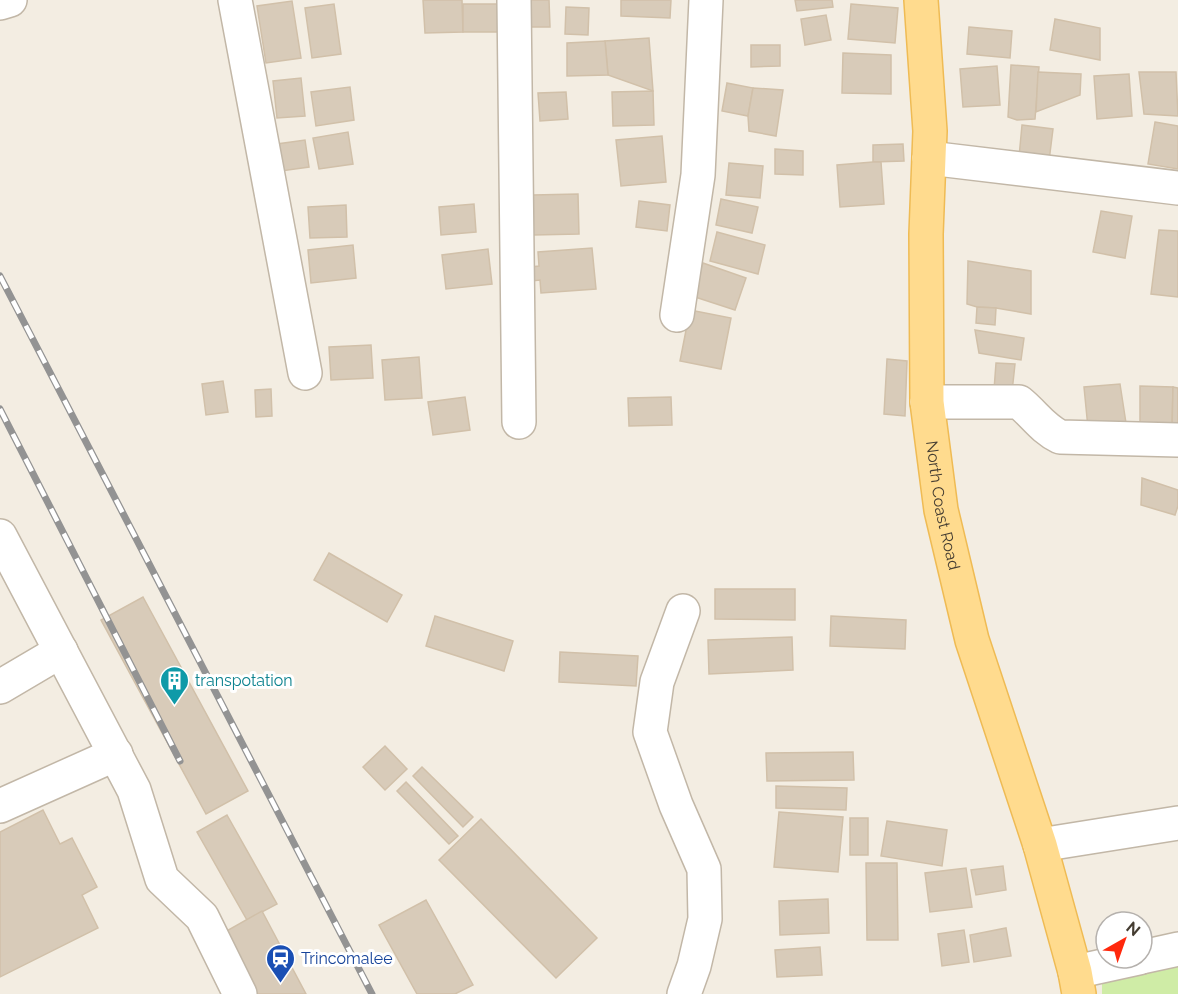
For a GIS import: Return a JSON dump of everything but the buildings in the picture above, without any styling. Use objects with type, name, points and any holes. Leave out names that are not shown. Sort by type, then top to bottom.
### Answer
[{"type":"main road","name":"North Coast Road","points":[[921,0],[930,131],[926,234],[927,402],[940,510],[972,640],[1040,845],[1077,983]]},
{"type":"street","points":[[0,3],[10,0]]},
{"type":"street","points":[[235,0],[305,373]]},
{"type":"street","points":[[514,0],[519,422]]},
{"type":"street","points":[[677,315],[698,175],[706,0]]},
{"type":"street","points":[[929,158],[1178,188]]},
{"type":"street","points":[[927,402],[1019,402],[1048,431],[1060,437],[1178,440]]},
{"type":"street","points":[[0,536],[134,789],[162,879],[202,917],[235,992]]},
{"type":"street","points":[[683,611],[657,682],[650,732],[676,805],[704,869],[705,919],[694,966],[684,994]]},
{"type":"street","points":[[0,687],[61,651]]},
{"type":"street","points":[[0,806],[116,754]]},
{"type":"street","points":[[1040,845],[1178,823]]},
{"type":"street","points":[[1154,955],[1178,950]]},
{"type":"street","points":[[1077,983],[1110,970]]},
{"type":"green space","points":[[1178,961],[1178,994],[1102,994],[1102,978],[1138,970],[1154,970],[1154,966]]},
{"type":"railway","points":[[0,276],[372,994]]},
{"type":"railway","points":[[0,409],[180,761]]},
{"type":"place","name":"transpotation","points":[[174,706]]},
{"type":"place","name":"Trincomalee","points":[[280,984]]}]
